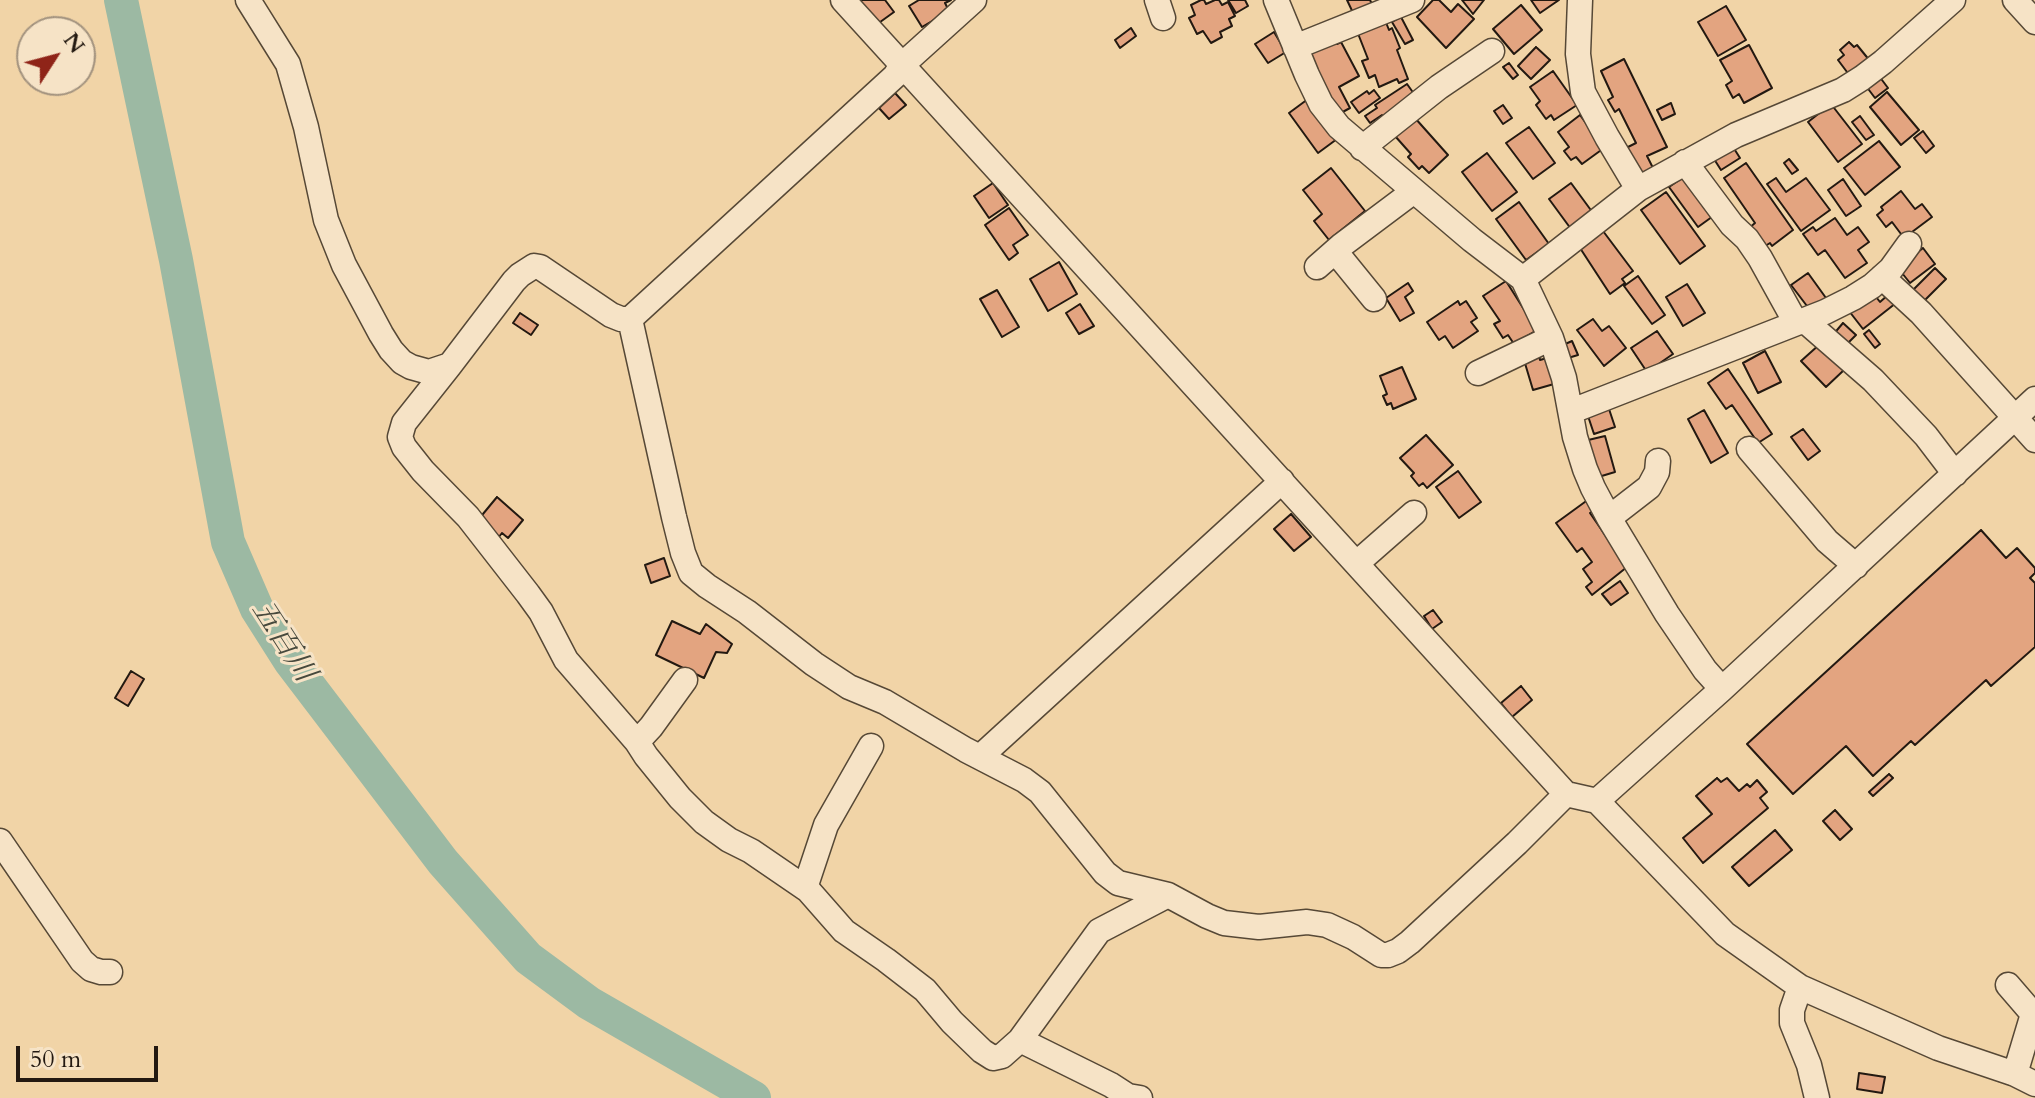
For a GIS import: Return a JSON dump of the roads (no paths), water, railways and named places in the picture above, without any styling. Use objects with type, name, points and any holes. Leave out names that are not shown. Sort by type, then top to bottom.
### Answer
[{"type":"street","points":[[248,0],[288,64],[306,127],[326,220],[358,294],[386,342],[402,362],[429,372],[450,365]]},
{"type":"street","points":[[843,0],[1566,794],[1597,801],[1725,934],[1800,987],[1938,1048],[2025,1079],[2033,1014],[2008,985]]},
{"type":"street","points":[[974,0],[630,319],[611,315],[540,267],[534,266],[520,275],[404,423],[400,437],[423,471],[468,517],[541,612],[566,660],[637,742],[680,798],[704,822],[805,888],[844,931],[925,990],[952,1022],[993,1058],[1002,1056],[1020,1040],[1099,931],[1168,895]]},
{"type":"street","points":[[1276,0],[1321,104],[1339,127],[1472,240],[1523,279],[1551,338],[1564,378],[1575,437],[1585,469],[1609,518],[1667,614],[1705,670],[1722,689]]},
{"type":"street","points":[[1295,47],[1412,0]]},
{"type":"street","points":[[1580,0],[1578,54],[1583,92],[1638,189]]},
{"type":"street","points":[[1523,279],[1638,189],[1736,135],[1852,84],[1883,62],[1953,0]]},
{"type":"street","points":[[2015,0],[2035,22]]},
{"type":"street","points":[[1362,148],[1439,87],[1492,51]]},
{"type":"street","points":[[1685,162],[1747,239],[1800,322],[1873,380],[1926,436],[1955,474]]},
{"type":"street","points":[[1374,299],[1326,259],[1414,191]]},
{"type":"street","points":[[1572,411],[1800,322],[1853,298],[1891,269],[1909,244]]},
{"type":"street","points":[[1882,277],[1921,313],[2035,440]]},
{"type":"street","points":[[630,319],[674,517],[691,573],[849,687],[885,702],[1024,780],[1040,792],[1118,883],[1168,895],[1207,916],[1236,926],[1307,922],[1327,925],[1381,955],[1388,955],[1410,942],[1566,794]]},
{"type":"street","points":[[1478,373],[1551,338]]},
{"type":"street","points":[[1597,801],[2035,399]]},
{"type":"street","points":[[1749,449],[1827,541],[1856,566]]},
{"type":"street","points":[[1609,518],[1649,487],[1657,472],[1658,461]]},
{"type":"street","points":[[980,757],[1282,481]]},
{"type":"street","points":[[1357,563],[1414,513]]},
{"type":"street","points":[[637,742],[685,680]]},
{"type":"street","points":[[805,888],[826,825],[871,746]]},
{"type":"street","points":[[0,841],[82,961],[91,969],[110,972]]},
{"type":"street","points":[[1800,987],[1792,1010],[1792,1023],[1809,1065],[1817,1098]]},
{"type":"street","points":[[1020,1040],[1128,1096],[1140,1098]]},
{"type":"waterway","name":"五百川","points":[[121,0],[176,260],[228,542],[257,609],[290,661],[443,862],[528,958],[589,1003],[754,1098]]}]
